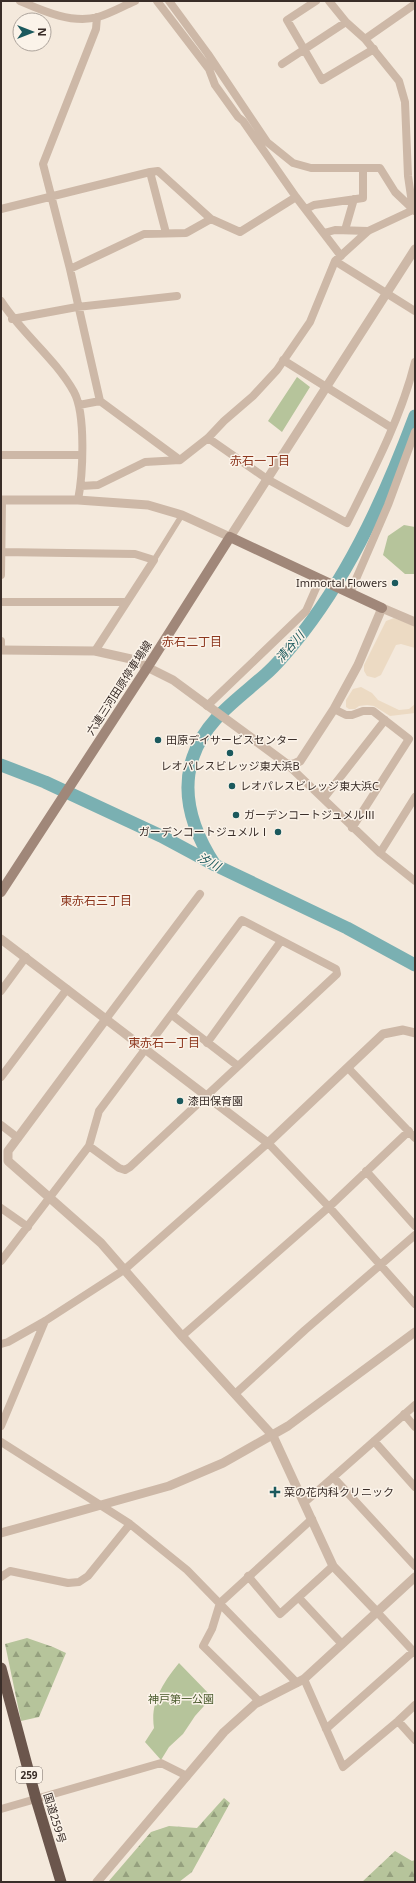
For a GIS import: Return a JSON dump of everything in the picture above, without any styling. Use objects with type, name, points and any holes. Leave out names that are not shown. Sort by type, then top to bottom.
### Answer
[{"type":"highway","name":"国道259号","points":[[1,1668],[36,1798],[61,1882]]},
{"type":"main road","points":[[230,537],[382,608]]},
{"type":"main road","name":"六連三河田原停車場線","points":[[1,892],[147,668],[230,537]]},
{"type":"street","points":[[20,1],[41,10],[72,18],[97,17],[135,1]]},
{"type":"street","points":[[157,1],[209,70],[215,85],[238,117],[244,120],[296,197],[324,233],[338,259],[386,294],[415,311]]},
{"type":"street","points":[[169,1],[208,54],[268,142],[293,163],[311,168],[380,168],[394,192],[414,210]]},
{"type":"street","points":[[316,1],[287,20],[322,80],[374,49]]},
{"type":"street","points":[[329,1],[346,22],[365,38],[399,81],[405,102],[408,176],[414,210]]},
{"type":"street","points":[[365,38],[415,4]]},
{"type":"street","points":[[97,17],[96,29],[43,164],[70,269],[77,307],[100,401],[180,460]]},
{"type":"street","points":[[282,64],[346,22]]},
{"type":"street","points":[[306,209],[314,205],[363,198],[363,168]]},
{"type":"street","points":[[1,209],[158,171],[211,219],[240,232],[296,197]]},
{"type":"street","points":[[150,172],[166,233]]},
{"type":"street","points":[[346,230],[354,199]]},
{"type":"street","points":[[81,486],[98,485],[145,462],[180,460],[208,438],[224,421],[253,396],[277,370],[310,322],[338,259],[368,231],[414,210]]},
{"type":"street","points":[[70,269],[144,234],[186,233],[211,219]]},
{"type":"street","points":[[324,233],[336,230],[368,231]]},
{"type":"street","points":[[1,575],[2,500],[78,500],[148,505],[182,515],[230,537],[415,249]]},
{"type":"street","points":[[12,319],[77,307],[177,296]]},
{"type":"street","points":[[1,301],[12,319],[60,372],[74,392],[79,405],[81,422],[81,486],[78,500]]},
{"type":"street","points":[[284,360],[392,428]]},
{"type":"street","points":[[208,438],[268,479],[347,523],[372,474],[392,428],[409,384],[415,362]]},
{"type":"street","points":[[79,405],[100,401]]},
{"type":"street","points":[[348,592],[388,505],[415,432]]},
{"type":"street","points":[[1,455],[82,455]]},
{"type":"street","points":[[95,651],[182,515]]},
{"type":"street","points":[[2,552],[134,554],[154,560]]},
{"type":"street","points":[[207,706],[306,611],[322,580]]},
{"type":"street","points":[[1,602],[126,602]]},
{"type":"street","points":[[287,764],[294,764],[300,761],[334,709],[358,665],[382,608],[415,622]]},
{"type":"street","points":[[1,641],[1,650],[95,651],[131,659],[147,668],[164,674],[287,764],[324,798],[352,828],[415,881]]},
{"type":"street","points":[[334,709],[346,715],[352,715],[368,710],[385,720],[412,740],[352,828]]},
{"type":"street","points":[[324,798],[385,720]]},
{"type":"street","points":[[380,853],[415,797]]},
{"type":"street","points":[[200,894],[8,1151],[8,1161],[101,1243],[182,1336],[273,1436],[305,1502],[333,1566],[414,1651],[326,1729]]},
{"type":"street","points":[[1,1261],[89,1146],[99,1110],[146,1050],[242,920],[336,969],[337,974],[130,1167],[125,1170],[89,1146]]},
{"type":"street","points":[[1,939],[268,1143],[329,1207],[415,1304]]},
{"type":"street","points":[[207,1042],[281,940]]},
{"type":"street","points":[[1,991],[26,957]]},
{"type":"street","points":[[1,1078],[67,989]]},
{"type":"street","points":[[172,1015],[238,1066]]},
{"type":"street","points":[[1,1344],[8,1342],[45,1321],[124,1270],[268,1143],[383,1034],[403,1030],[415,1033]]},
{"type":"street","points":[[348,1068],[415,1138]]},
{"type":"street","points":[[1,1125],[18,1138]]},
{"type":"street","points":[[182,1336],[329,1207],[409,1131]]},
{"type":"street","points":[[366,1171],[415,1226]]},
{"type":"street","points":[[1,1208],[28,1227]]},
{"type":"street","points":[[235,1394],[305,1330],[415,1235]]},
{"type":"street","points":[[1,1426],[45,1321]]},
{"type":"street","points":[[1,1533],[169,1486],[223,1463],[273,1436],[415,1332]]},
{"type":"street","points":[[305,1502],[415,1405]]},
{"type":"street","points":[[404,1414],[415,1427]]},
{"type":"street","points":[[374,1441],[415,1487]]},
{"type":"street","points":[[1,1442],[130,1524],[187,1570],[300,1681],[326,1729],[343,1767],[398,1722],[415,1705]]},
{"type":"street","points":[[333,1478],[415,1566]]},
{"type":"street","points":[[260,1702],[203,1646],[212,1629],[220,1603],[312,1519]]},
{"type":"street","points":[[1,1577],[10,1571],[68,1583],[79,1582],[88,1576],[130,1524]]},
{"type":"street","points":[[248,1576],[280,1614],[333,1566]]},
{"type":"street","points":[[97,1882],[224,1732],[260,1702],[300,1681],[415,1577]]},
{"type":"street","points":[[299,1598],[342,1644]]},
{"type":"street","points":[[398,1722],[415,1740]]},
{"type":"street","points":[[1,1809],[161,1763],[187,1776]]},
{"type":"green space","points":[[297,377],[310,387],[282,432],[268,421]]},
{"type":"green space","points":[[404,525],[415,527],[415,574],[405,574],[383,555],[388,536]]},
{"type":"green space","points":[[27,1638],[66,1653],[39,1717],[21,1721],[5,1644]]},
{"type":"green space","name":"神戸第一公園","points":[[179,1663],[212,1697],[195,1716],[183,1734],[169,1747],[161,1760],[145,1742],[154,1728],[154,1710],[159,1693]]},
{"type":"green space","points":[[224,1798],[230,1803],[192,1872],[179,1882],[108,1882],[151,1832],[169,1826],[197,1828]]},
{"type":"green space","points":[[395,1851],[412,1861],[415,1860],[415,1882],[362,1882]]},
{"type":"shaded area","points":[[394,618],[415,626],[415,648],[401,644],[396,645],[381,675],[375,678],[367,676],[364,671],[364,665],[386,621]]},
{"type":"shaded area","points":[[361,687],[372,693],[378,700],[399,710],[409,709],[415,704],[415,713],[390,716],[374,706],[367,705],[359,706],[355,709],[349,709],[346,707],[346,700],[353,689]]},
{"type":"waterway","name":"清谷川","points":[[215,865],[207,853],[195,827],[189,799],[189,771],[198,744],[214,721],[234,701],[266,674],[291,648],[322,606],[338,581],[367,528],[393,472],[415,416]]},
{"type":"waterway","name":"清谷川","points":[[1,765],[45,782],[161,836],[215,865],[347,928],[415,965]]},
{"type":"place","name":"Immortal Flowers","points":[[395,583]]},
{"type":"place","name":"田原デイサービスセンター","points":[[158,740]]},
{"type":"place","name":"レオパレスビレッジ東大浜B","points":[[230,753]]},
{"type":"place","name":"レオパレスビレッジ東大浜C","points":[[232,786]]},
{"type":"place","name":"ガーデンコートジュメルⅢ","points":[[236,815]]},
{"type":"place","name":"ガーデンコートジュメルⅠ","points":[[278,832]]},
{"type":"place","name":"漆田保育園","points":[[180,1101]]},
{"type":"place","name":"菜の花内科クリニック","points":[[275,1492]]},
{"type":"district","name":"赤石一丁目","points":[[260,461]]},
{"type":"district","name":"赤石二丁目","points":[[192,642]]},
{"type":"district","name":"東赤石三丁目","points":[[96,901]]},
{"type":"district","name":"東赤石一丁目","points":[[164,1043]]},
{"type":"water label","name":"汐川","points":[[209,862]]}]
